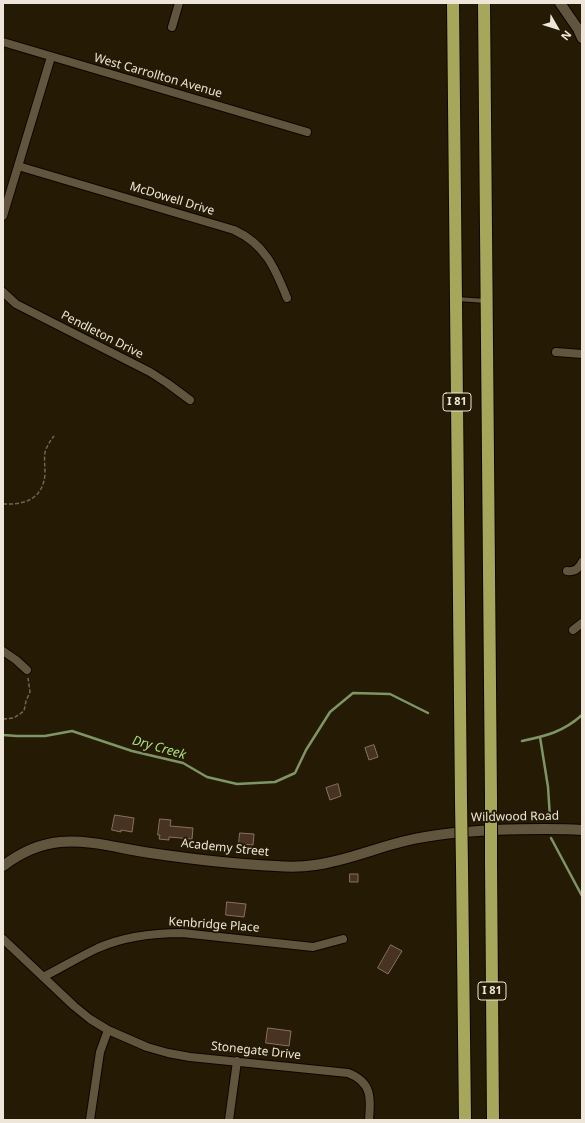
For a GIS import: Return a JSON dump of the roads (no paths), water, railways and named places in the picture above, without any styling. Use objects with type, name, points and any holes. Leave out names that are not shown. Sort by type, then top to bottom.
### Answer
[{"type":"highway","name":"I 81","points":[[453,3],[465,1120]]},
{"type":"highway","name":"I 81","points":[[484,3],[493,1120]]},
{"type":"street","points":[[172,27],[179,3]]},
{"type":"street","points":[[560,3],[582,38]]},
{"type":"street","name":"West Carrollton Avenue","points":[[3,42],[307,132]]},
{"type":"street","points":[[3,216],[50,57]]},
{"type":"street","name":"McDowell Drive","points":[[18,166],[234,230],[254,242],[262,250],[287,298]]},
{"type":"street","name":"Pendleton Drive","points":[[3,292],[16,304],[150,372],[190,400]]},
{"type":"street","points":[[556,352],[582,354]]},
{"type":"street","points":[[567,571],[574,571],[582,562]]},
{"type":"street","points":[[574,630],[582,623]]},
{"type":"street","points":[[3,651],[27,670]]},
{"type":"street","name":"Wildwood Road","points":[[448,832],[532,828],[582,830]]},
{"type":"street","name":"Academy Street","points":[[3,866],[34,848],[48,843],[78,841],[150,853],[208,860],[299,867],[338,860],[405,841],[448,832]]},
{"type":"street","name":"Kenbridge Place","points":[[43,977],[99,948],[146,935],[182,933],[313,947],[343,939]]},
{"type":"street","name":"Stonegate Drive","points":[[3,939],[74,1006],[90,1019],[108,1030],[148,1047],[168,1053],[190,1057],[325,1070],[354,1075],[363,1083],[369,1093],[371,1101],[369,1120]]},
{"type":"street","points":[[90,1120],[100,1052],[108,1030]]},
{"type":"street","points":[[229,1120],[238,1061]]},
{"type":"lane","points":[[456,299],[486,301]]},
{"type":"waterway","name":"Dry Creek","points":[[3,735],[45,736],[72,731],[132,751],[183,763],[207,777],[237,784],[275,782],[295,773],[306,750],[330,712],[353,693],[390,694],[428,713]]},
{"type":"waterway","name":"Dry Creek","points":[[522,741],[539,737],[568,726],[582,715]]},
{"type":"waterway","points":[[540,737],[548,787],[550,818]]},
{"type":"waterway","points":[[551,838],[582,896]]}]
